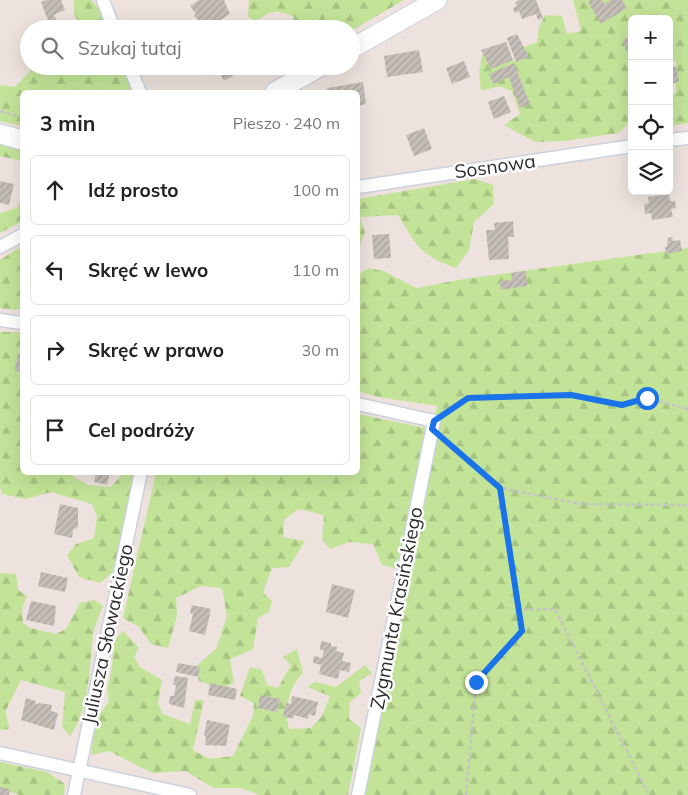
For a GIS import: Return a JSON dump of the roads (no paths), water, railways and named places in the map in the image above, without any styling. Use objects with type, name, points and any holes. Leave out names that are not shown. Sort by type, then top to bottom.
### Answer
[{"type":"street","points":[[102,0],[110,20]]},
{"type":"street","points":[[360,44],[430,2]]},
{"type":"street","points":[[133,75],[139,90]]},
{"type":"street","points":[[279,90],[305,75]]},
{"type":"street","points":[[0,134],[20,139]]},
{"type":"street","points":[[673,140],[688,138]]},
{"type":"street","name":"Sosnowa","points":[[360,187],[628,147]]},
{"type":"street","points":[[0,247],[20,236]]},
{"type":"street","points":[[0,320],[20,323]]},
{"type":"street","name":"Zygmunta Krasińskiego","points":[[358,795],[433,425],[360,405]]},
{"type":"street","name":"Juliusza Słowackiego","points":[[74,795],[140,475]]},
{"type":"street","points":[[0,753],[190,795]]}]
